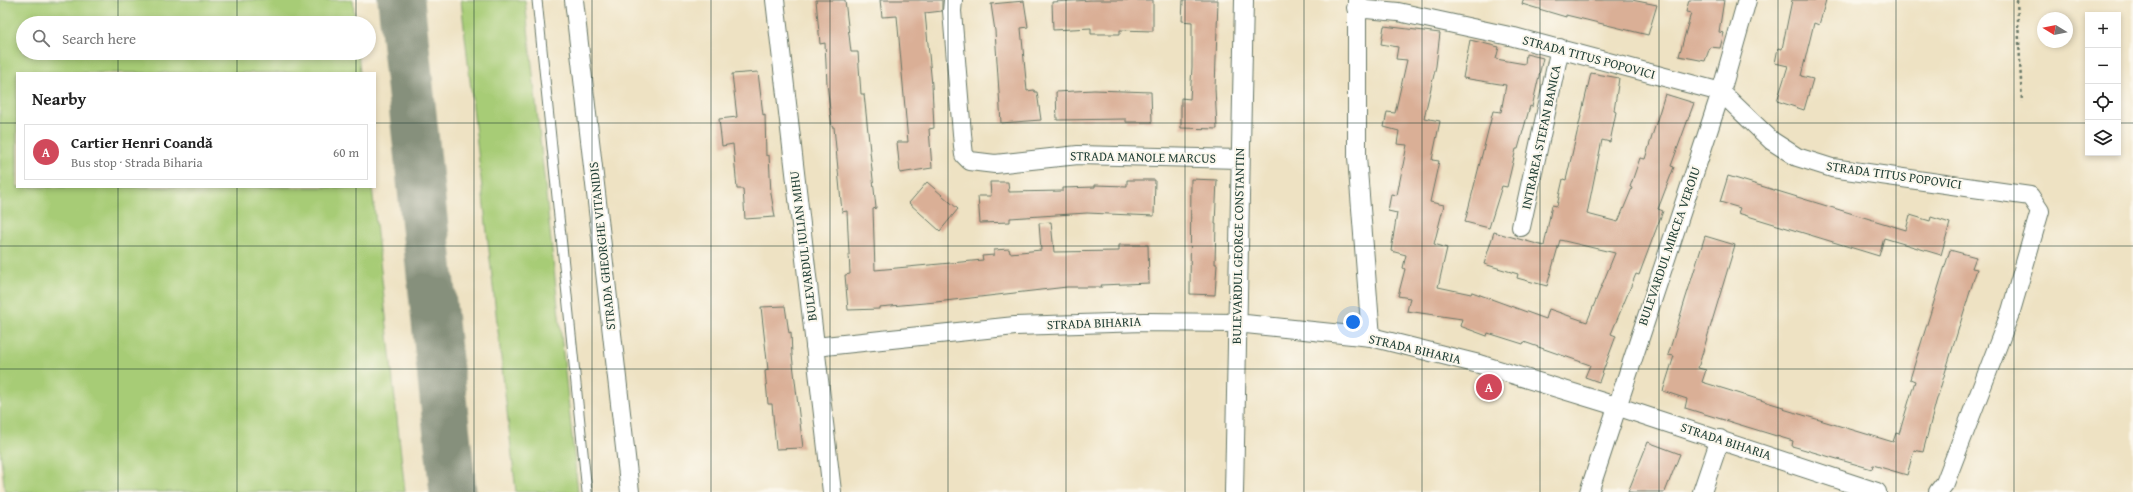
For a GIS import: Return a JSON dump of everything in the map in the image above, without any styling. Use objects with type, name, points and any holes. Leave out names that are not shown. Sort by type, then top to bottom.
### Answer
[{"type":"street","name":"STRADA GHEORGHE VITANIDIS","points":[[574,0],[630,492]]},
{"type":"street","name":"BULEVARDUL IULIAN MIHU","points":[[775,0],[832,492]]},
{"type":"street","name":"STRADA MANOLE MARCUS","points":[[953,0],[952,11],[963,146],[964,155],[970,161],[995,164],[1078,154],[1240,159]]},
{"type":"street","name":"BULEVARDUL GEORGE CONSTANTIN","points":[[1234,492],[1236,323],[1244,0]]},
{"type":"street","name":"BULEVARDUL MIRCEA VEROIU","points":[[1589,492],[1616,406],[1721,92],[1748,0]]},
{"type":"street","name":"STRADA TITUS POPOVICI","points":[[1356,4],[1560,48],[1721,92],[1772,141],[1797,157],[1832,168],[2030,196],[2040,211],[2011,311],[1945,483],[1938,492]]},
{"type":"street","points":[[1356,4],[1357,157],[1371,338]]},
{"type":"street","name":"INTRAREA STEFAN BANICA","points":[[1521,227],[1560,48]]},
{"type":"street","name":"STRADA BIHARIA","points":[[815,347],[1015,326],[1144,322],[1236,323],[1371,338],[1479,364],[1720,439],[1877,492]]},
{"type":"street","points":[[1702,492],[1720,439]]},
{"type":"lane","points":[[537,0],[587,492]]},
{"type":"path","points":[[2016,0],[2022,102]]},
{"type":"green space","points":[[0,0],[353,0],[354,16],[16,16],[16,60],[359,60],[360,72],[16,72],[16,188],[372,188],[405,492],[5,492],[0,449]]},
{"type":"green space","points":[[461,0],[525,0],[578,492],[516,492]]},
{"type":"building","points":[[816,0],[845,0],[851,52],[858,52],[861,94],[864,94],[876,208],[873,209],[875,270],[983,260],[982,256],[994,255],[994,250],[1009,249],[1010,253],[1041,250],[1039,223],[1051,222],[1054,252],[1119,251],[1119,245],[1148,245],[1149,283],[1101,285],[1102,287],[1067,287],[879,307],[879,309],[848,310],[845,275],[850,274],[847,211],[842,212],[834,127],[832,127],[827,84],[825,43],[820,44]]},
{"type":"building","points":[[880,0],[942,0],[942,11],[925,13],[932,85],[934,128],[929,129],[932,168],[900,173],[897,142],[908,142],[897,16],[882,17]]},
{"type":"building","points":[[1091,0],[1153,0],[1153,31],[1120,30],[1120,34],[1091,34],[1091,28],[1053,30],[1052,2]]},
{"type":"building","points":[[1183,0],[1218,0],[1215,88],[1217,129],[1181,128],[1181,98],[1190,99],[1192,67],[1192,22],[1182,21]]},
{"type":"building","points":[[1523,0],[1632,0],[1657,5],[1648,35],[1566,15],[1566,17],[1522,4]]},
{"type":"building","points":[[1689,0],[1724,0],[1719,32],[1724,33],[1720,48],[1710,47],[1705,61],[1679,56],[1691,13],[1686,12]]},
{"type":"building","points":[[1792,0],[1826,0],[1819,25],[1814,23],[1801,76],[1813,79],[1804,110],[1777,101],[1788,66],[1775,63],[1778,48],[1782,49]]},
{"type":"building","points":[[1024,1],[1028,27],[1021,28],[1027,91],[1034,90],[1037,92],[1041,120],[1001,123],[995,31],[991,4]]},
{"type":"building","points":[[1384,26],[1440,33],[1436,66],[1424,118],[1440,121],[1432,160],[1439,161],[1430,202],[1444,205],[1434,244],[1447,248],[1438,287],[1471,294],[1472,292],[1546,319],[1549,309],[1587,322],[1615,253],[1560,240],[1547,286],[1517,278],[1518,274],[1484,264],[1494,232],[1544,246],[1552,205],[1557,206],[1563,179],[1566,180],[1591,73],[1619,78],[1614,111],[1616,112],[1610,142],[1602,140],[1587,214],[1618,222],[1632,188],[1630,187],[1640,158],[1645,159],[1665,94],[1694,103],[1671,166],[1674,167],[1658,209],[1663,211],[1639,275],[1636,274],[1611,334],[1616,336],[1599,382],[1585,377],[1590,365],[1524,342],[1523,344],[1488,333],[1487,336],[1460,326],[1462,319],[1407,311],[1410,298],[1398,296],[1405,269],[1403,268],[1406,255],[1391,251],[1397,213],[1388,211],[1391,194],[1397,195],[1407,145],[1397,144],[1399,131],[1384,127],[1387,112],[1395,113],[1407,60],[1396,59],[1398,47],[1381,44]]},
{"type":"building","points":[[1470,40],[1499,47],[1496,59],[1525,64],[1526,54],[1543,58],[1532,107],[1530,106],[1518,149],[1516,149],[1507,187],[1502,186],[1489,228],[1465,222],[1493,111],[1501,112],[1506,85],[1463,78]]},
{"type":"building","points":[[758,72],[763,115],[765,114],[766,156],[769,155],[771,194],[775,217],[745,219],[743,189],[737,189],[733,144],[722,146],[719,119],[737,117],[732,74]]},
{"type":"building","points":[[1094,90],[1151,92],[1152,122],[1126,122],[1126,119],[1057,120],[1056,92]]},
{"type":"building","points":[[1728,176],[1906,230],[1910,215],[1930,221],[1931,217],[1950,223],[1941,255],[1884,238],[1879,256],[1738,213],[1740,208],[1720,202]]},
{"type":"building","points":[[1191,179],[1217,180],[1215,264],[1217,264],[1215,295],[1190,294]]},
{"type":"building","points":[[1127,180],[1155,180],[1154,216],[1087,213],[1010,218],[1010,222],[980,223],[978,196],[991,196],[990,182],[1008,182],[1009,192],[1063,191],[1063,188],[1095,187],[1095,185],[1127,186]]},
{"type":"building","points":[[927,182],[958,209],[940,231],[909,203]]},
{"type":"building","points":[[1705,236],[1735,245],[1698,368],[1706,370],[1702,382],[1783,407],[1783,409],[1893,442],[1896,433],[1899,434],[1915,381],[1910,379],[1950,250],[1976,257],[1972,268],[1977,269],[1936,402],[1923,452],[1914,450],[1907,475],[1873,465],[1872,469],[1792,446],[1793,441],[1685,408],[1687,399],[1663,391],[1674,356],[1668,355]]},
{"type":"building","points":[[785,306],[789,333],[791,332],[792,355],[803,448],[776,449],[772,404],[768,404],[765,371],[768,370],[761,307]]},
{"type":"building","points":[[1648,442],[1680,454],[1665,492],[1628,492]]},
{"type":"taxiway","points":[[401,0],[453,492]]},
{"type":"place","name":"Cartier Henri Coandă","points":[[1489,387]]}]
